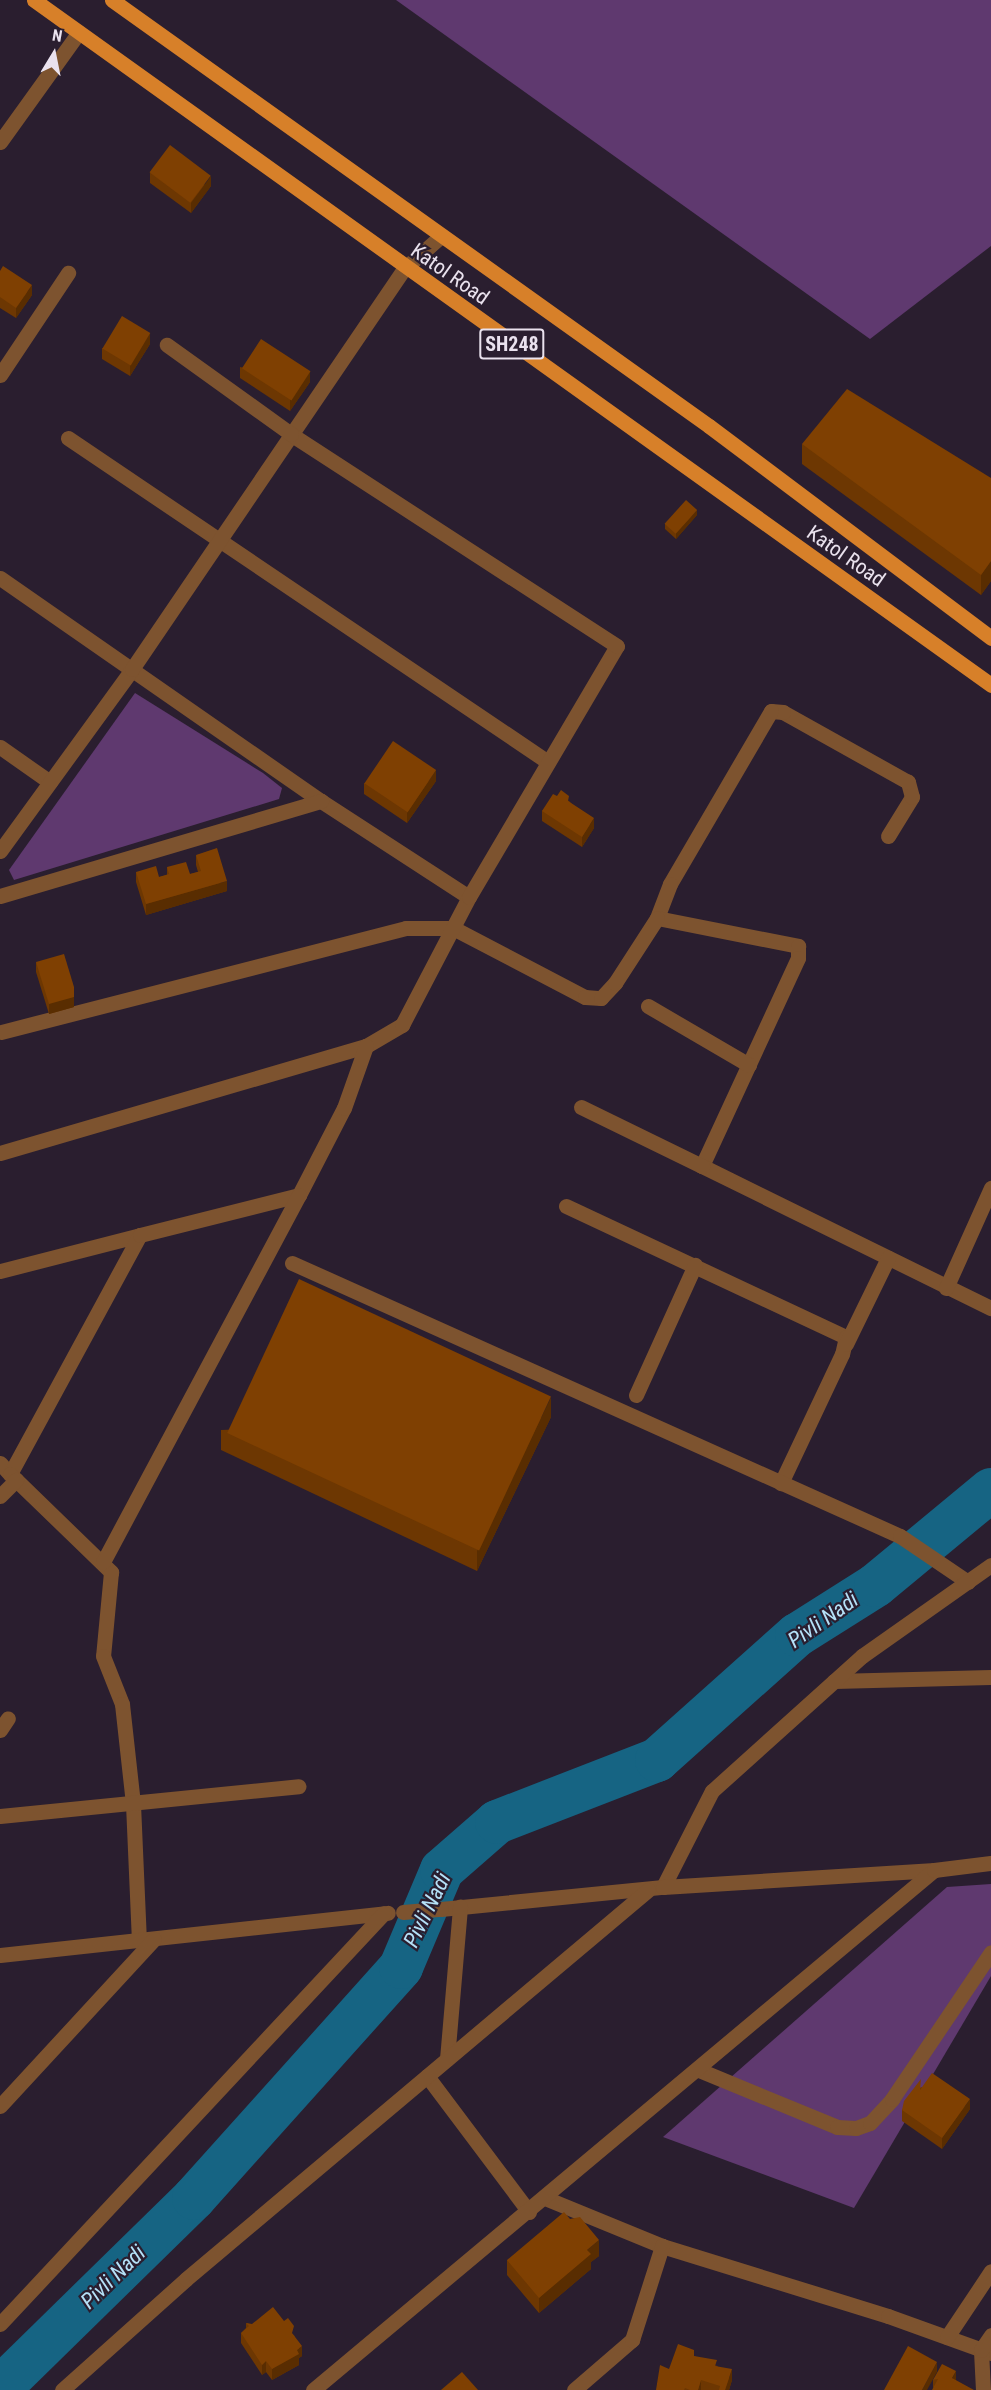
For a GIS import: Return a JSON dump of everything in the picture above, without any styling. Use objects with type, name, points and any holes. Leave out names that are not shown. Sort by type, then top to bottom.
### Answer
[{"type":"main road","name":"Katol Road","points":[[34,0],[991,685]]},
{"type":"main road","name":"Katol Road","points":[[112,0],[709,426],[991,638]]},
{"type":"street","points":[[0,142],[79,32]]},
{"type":"street","points":[[0,851],[132,669],[405,267],[441,236]]},
{"type":"street","points":[[0,375],[68,273]]},
{"type":"street","points":[[0,1153],[366,1046],[402,1025],[469,897],[617,646],[291,434],[167,345]]},
{"type":"street","points":[[68,438],[548,762]]},
{"type":"street","points":[[0,578],[321,801],[469,897]]},
{"type":"street","points":[[0,1030],[406,928],[453,928],[585,997],[601,998],[615,983],[657,918],[670,884],[771,711],[783,712],[908,782],[912,797],[888,836]]},
{"type":"street","points":[[0,747],[50,782]]},
{"type":"street","points":[[0,896],[321,801]]},
{"type":"street","points":[[657,918],[798,946],[798,958],[702,1166]]},
{"type":"street","points":[[648,1006],[749,1065]]},
{"type":"street","points":[[104,1562],[344,1108],[366,1046]]},
{"type":"street","points":[[581,1107],[946,1288],[991,1308]]},
{"type":"street","points":[[946,1288],[991,1188]]},
{"type":"street","points":[[0,1271],[299,1195]]},
{"type":"street","points":[[566,1206],[842,1332],[846,1344]]},
{"type":"street","points":[[0,1496],[9,1472],[140,1235]]},
{"type":"street","points":[[781,1483],[888,1258]]},
{"type":"street","points":[[292,1263],[900,1536],[968,1582]]},
{"type":"street","points":[[636,1395],[695,1265]]},
{"type":"street","points":[[0,2106],[147,1940],[122,1704],[108,1676],[104,1656],[112,1581],[104,1562],[9,1472]]},
{"type":"street","points":[[62,2390],[186,2279],[447,2059],[656,1889],[712,1791],[862,1656],[991,1565]]},
{"type":"street","points":[[834,1681],[991,1677]]},
{"type":"street","points":[[0,1816],[298,1786]]},
{"type":"street","points":[[0,1955],[384,1913],[656,1889],[934,1870],[991,1863]]},
{"type":"street","points":[[313,2390],[699,2070],[934,1870]]},
{"type":"street","points":[[447,2059],[460,1907]]},
{"type":"street","points":[[0,2324],[384,1913]]},
{"type":"street","points":[[699,2070],[837,2127],[856,2128],[870,2123],[892,2099],[991,1952]]},
{"type":"street","points":[[427,2076],[529,2212]]},
{"type":"street","points":[[545,2198],[662,2246],[947,2337],[986,2352]]},
{"type":"street","points":[[574,2390],[632,2340],[662,2246]]},
{"type":"street","points":[[947,2337],[991,2271]]},
{"type":"street","points":[[983,2390],[986,2352],[991,2335]]},
{"type":"shaded area","points":[[396,0],[991,0],[991,246],[870,339]]},
{"type":"shaded area","points":[[135,693],[263,773],[282,788],[279,799],[14,880],[9,870]]},
{"type":"shaded area","points":[[991,1884],[991,1976],[854,2208],[663,2137],[947,1887]]},
{"type":"building","points":[[170,145],[211,176],[190,203],[150,172]]},
{"type":"building","points":[[3,266],[32,285],[16,308],[0,297],[0,271]]},
{"type":"building","points":[[122,316],[150,333],[131,366],[102,349]]},
{"type":"building","points":[[261,339],[310,371],[291,400],[242,368]]},
{"type":"building","points":[[847,389],[991,478],[991,561],[981,575],[802,444]]},
{"type":"building","points":[[686,500],[697,510],[676,534],[665,524]]},
{"type":"building","points":[[393,741],[436,770],[408,812],[364,783]]},
{"type":"building","points":[[561,790],[569,796],[568,801],[594,818],[582,837],[542,811],[553,794],[557,796]]},
{"type":"building","points":[[217,848],[227,881],[146,904],[136,872],[156,866],[159,877],[169,874],[167,867],[186,862],[190,874],[201,871],[196,855]]},
{"type":"building","points":[[64,954],[74,987],[74,997],[49,1004],[36,962]]},
{"type":"building","points":[[299,1279],[551,1396],[479,1551],[227,1433]]},
{"type":"building","points":[[932,2073],[970,2099],[942,2138],[902,2110],[904,2101],[921,2079],[920,2090]]},
{"type":"building","points":[[564,2212],[570,2219],[580,2217],[599,2240],[587,2250],[591,2254],[539,2298],[507,2260]]},
{"type":"building","points":[[273,2307],[284,2321],[288,2318],[294,2326],[292,2333],[302,2346],[297,2350],[299,2354],[272,2369],[266,2361],[262,2365],[241,2333],[249,2326],[246,2323],[252,2324]]},
{"type":"building","points":[[678,2344],[694,2350],[694,2356],[717,2360],[715,2366],[732,2369],[725,2390],[719,2390],[720,2386],[701,2380],[698,2390],[685,2388],[684,2390],[656,2390],[660,2365],[669,2369]]},
{"type":"building","points":[[908,2346],[937,2362],[922,2390],[884,2390]]},
{"type":"building","points":[[942,2364],[956,2371],[952,2378],[974,2390],[932,2390],[938,2379],[933,2380]]},
{"type":"building","points":[[462,2372],[478,2390],[441,2390]]},
{"type":"waterway","name":"Pivli Nadi","points":[[0,2388],[194,2198],[401,1967],[442,1870],[497,1822],[657,1760],[797,1635],[876,1585],[991,1490]]}]
